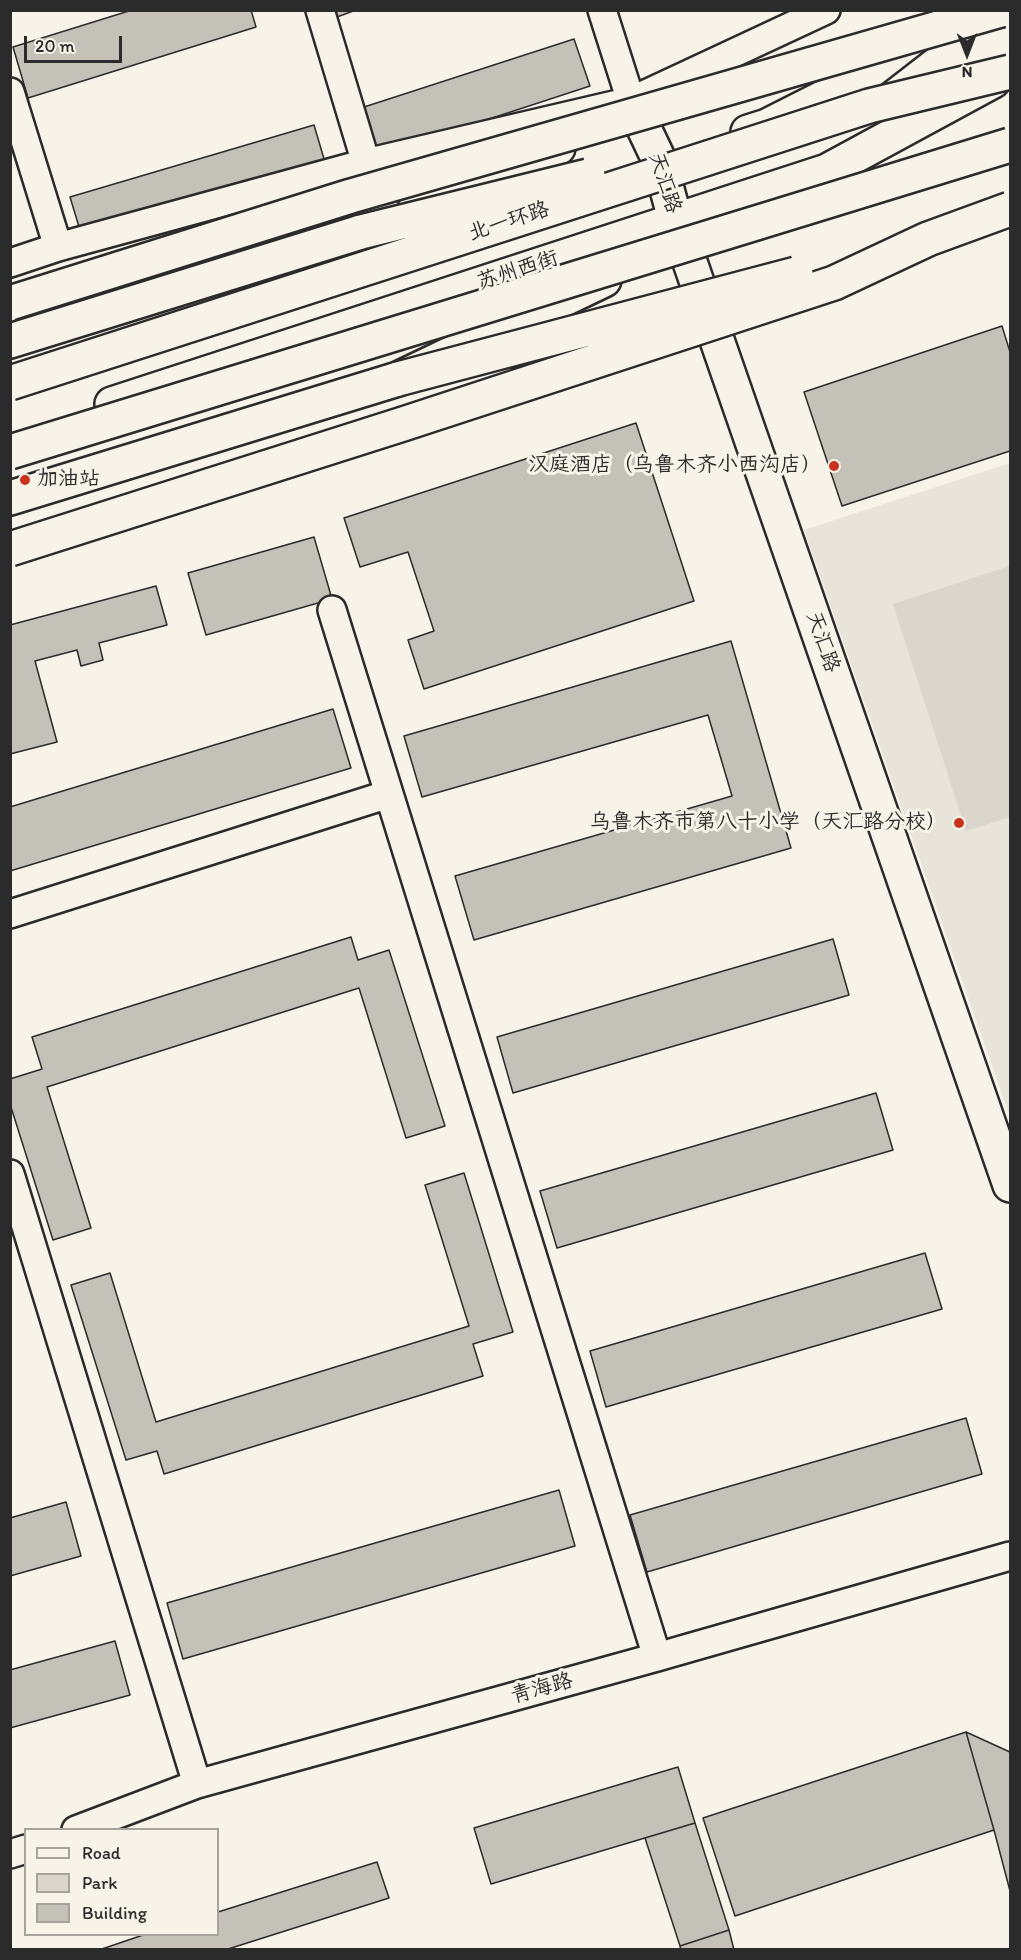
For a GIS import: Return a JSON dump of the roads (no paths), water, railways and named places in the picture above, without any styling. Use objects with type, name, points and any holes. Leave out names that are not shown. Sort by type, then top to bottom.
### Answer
[{"type":"main road","points":[[10,370],[767,126],[860,79],[948,10]]},
{"type":"main road","points":[[10,303],[632,109],[1001,10]]},
{"type":"main road","name":"北一环路","points":[[10,383],[869,106],[1011,72]]},
{"type":"main road","name":"苏州西街","points":[[10,438],[827,171],[1011,72]]},
{"type":"main road","points":[[10,341],[361,232],[869,106]]},
{"type":"main road","points":[[361,232],[632,109]]},
{"type":"main road","name":"天汇路","points":[[632,109],[659,160],[675,219],[1011,1185]]},
{"type":"main road","points":[[10,452],[651,258],[1011,146]]},
{"type":"main road","points":[[10,498],[398,379],[928,239],[1011,209]]},
{"type":"main road","points":[[10,549],[834,283],[928,239]]},
{"type":"main road","points":[[398,379],[651,258]]},
{"type":"street","points":[[320,10],[366,163]]},
{"type":"street","points":[[602,10],[632,109]]},
{"type":"street","points":[[10,263],[58,247],[366,163],[632,109],[826,10]]},
{"type":"street","points":[[10,92],[58,247]]},
{"type":"street","points":[[332,610],[657,1658]]},
{"type":"street","points":[[10,914],[389,794]]},
{"type":"street","points":[[10,1174],[197,1784]]},
{"type":"street","name":"青海路","points":[[81,1828],[197,1784],[657,1658],[1011,1556]]},
{"type":"place","name":"汉庭酒店（乌鲁木齐小西沟店）","points":[[834,466]]},
{"type":"place","name":"加油站","points":[[25,480]]},
{"type":"place","name":"乌鲁木齐市第八十小学（天汇路分校）","points":[[959,823]]}]
